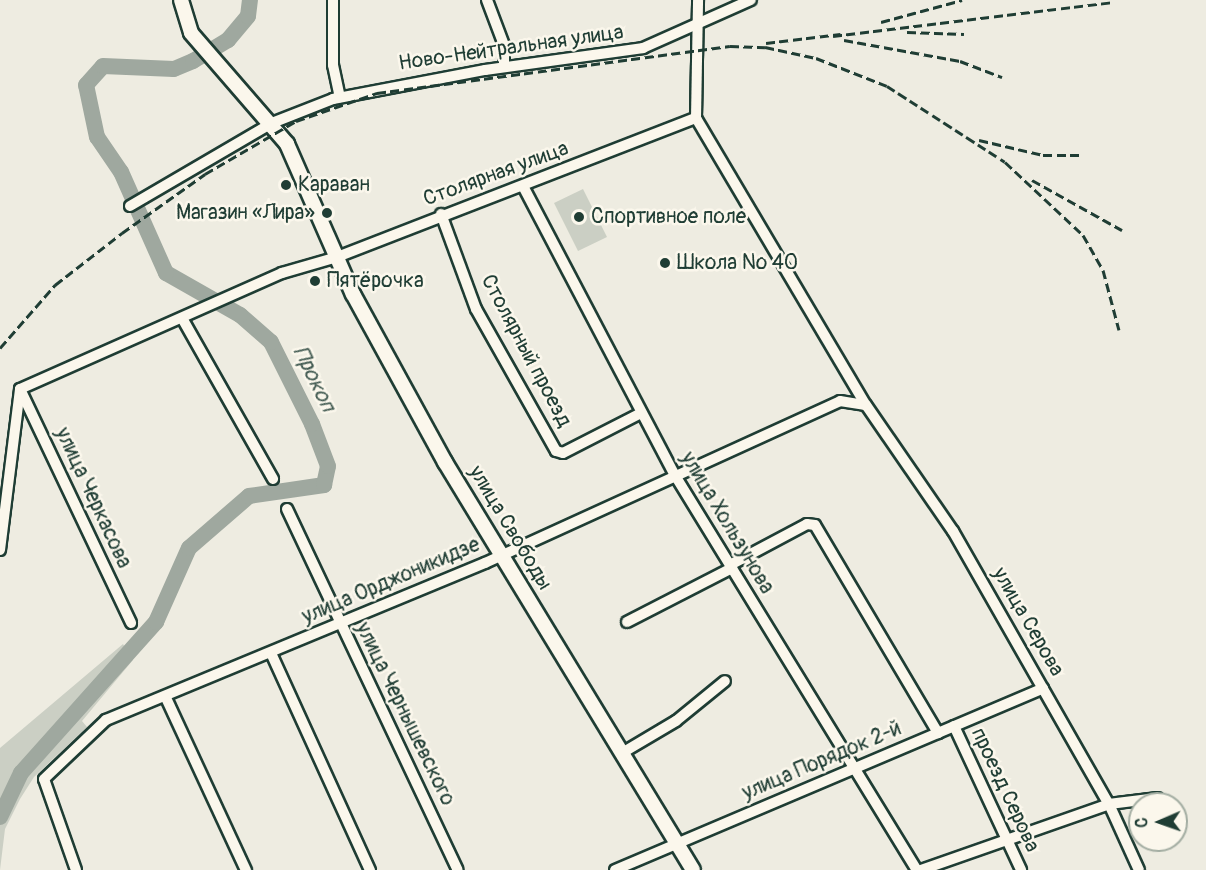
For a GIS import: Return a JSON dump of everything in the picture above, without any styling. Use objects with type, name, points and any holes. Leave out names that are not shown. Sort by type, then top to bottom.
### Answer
[{"type":"main road","name":"улица Свободы","points":[[181,0],[191,33],[272,123],[314,197],[337,257],[439,452],[693,870]]},
{"type":"street","points":[[333,0],[333,65],[340,97]]},
{"type":"street","points":[[487,0],[504,45],[504,67]]},
{"type":"street","points":[[696,118],[698,0]]},
{"type":"street","name":"Ново-Нейтральная улица","points":[[130,206],[272,123],[340,97],[504,67],[643,48],[751,0]]},
{"type":"street","name":"Столярная улица","points":[[182,318],[225,301],[282,273],[337,257],[441,214],[523,186],[696,118]]},
{"type":"street","name":"улица Серова","points":[[696,118],[866,405],[953,531],[1109,804],[1139,870]]},
{"type":"street","name":"улица Хользунова","points":[[523,186],[640,413],[676,477],[851,768],[919,870]]},
{"type":"street","name":"Столярный проезд","points":[[441,214],[476,309],[556,451],[563,453],[640,413]]},
{"type":"street","points":[[0,550],[20,389],[182,318],[273,478]]},
{"type":"street","name":"улица Черкасова","points":[[20,389],[132,624]]},
{"type":"street","name":"улица Орджоникидзе","points":[[76,870],[44,779],[106,720],[166,698],[502,555],[840,401],[866,405]]},
{"type":"street","name":"улица Чернышевского","points":[[287,509],[458,870]]},
{"type":"street","points":[[627,621],[812,524],[938,733]]},
{"type":"street","points":[[271,653],[370,870]]},
{"type":"street","points":[[622,753],[676,721],[725,681]]},
{"type":"street","name":"улица Порядок 2-й","points":[[615,870],[1044,688]]},
{"type":"street","points":[[166,698],[246,870]]},
{"type":"street","name":"проезд Серова","points":[[954,726],[1021,870]]},
{"type":"street","points":[[919,870],[1109,804],[1128,802]]},
{"type":"shaded area","name":"Спортивное поле","points":[[583,189],[607,237],[578,251],[554,203]]},
{"type":"shaded area","points":[[123,644],[133,660],[82,721],[87,727],[34,777],[20,799],[5,829],[0,870],[0,748]]},
{"type":"waterway","name":"Прокоп","points":[[0,817],[21,773],[156,622],[189,548],[249,496],[324,485],[328,466],[312,424],[271,342],[240,315],[166,273],[121,172],[97,137],[86,85],[103,66],[174,69],[193,61],[228,40],[248,16],[250,0]]},
{"type":"railway","points":[[881,22],[962,0]]},
{"type":"railway","points":[[833,36],[1113,2]]},
{"type":"railway","points":[[907,32],[964,34]]},
{"type":"railway","points":[[766,43],[840,34]]},
{"type":"railway","points":[[844,40],[960,61],[1002,77]]},
{"type":"railway","points":[[0,348],[55,285],[122,233],[205,174],[296,121],[377,93],[730,46],[765,47],[816,58],[887,86],[1005,162],[1083,235],[1103,270],[1119,330]]},
{"type":"railway","points":[[979,140],[1043,155],[1084,155]]},
{"type":"railway","points":[[1032,180],[1122,230]]},
{"type":"place","name":"Караван","points":[[286,185]]},
{"type":"place","name":"Магазин «Лира»","points":[[327,213]]},
{"type":"place","name":"Спортивное поле","points":[[579,217]]},
{"type":"place","name":"Школа № 40","points":[[665,263]]},
{"type":"place","name":"Пятёрочка","points":[[315,281]]}]
